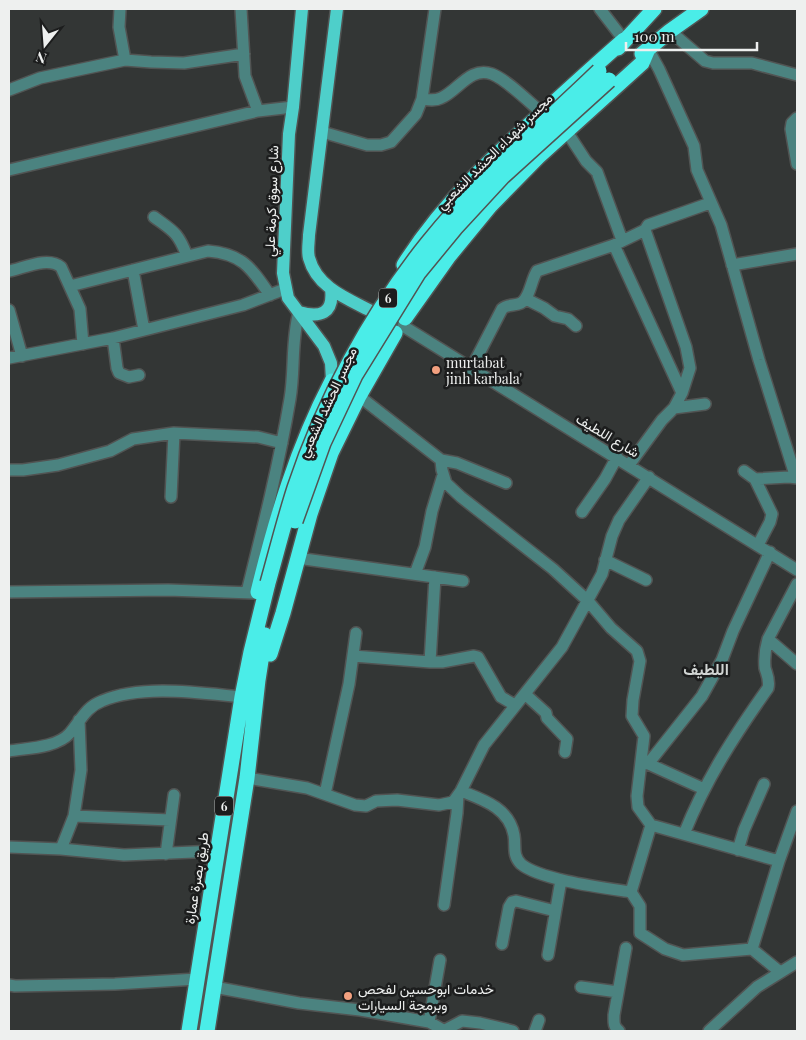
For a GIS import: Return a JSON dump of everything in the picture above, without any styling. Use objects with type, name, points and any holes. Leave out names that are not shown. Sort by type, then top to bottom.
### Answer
[{"type":"highway","name":"6","points":[[604,76],[624,40],[654,9]]},
{"type":"highway","name":"6","points":[[604,76],[648,49],[701,9]]},
{"type":"highway","points":[[262,588],[277,518],[312,423],[332,381],[355,340],[385,294],[428,229],[495,156],[624,40]]},
{"type":"highway","points":[[249,699],[264,685],[272,646],[283,613],[297,558],[331,453],[359,396],[401,326],[449,256],[490,206],[538,157],[642,63],[648,49]]},
{"type":"highway","name":"مجسر شهداء الحشد الشعبي","points":[[262,588],[310,447],[348,366],[378,314],[428,242],[470,194],[604,76]]},
{"type":"highway","points":[[341,365],[351,362],[362,365],[368,375],[368,380]]},
{"type":"highway","name":"طريق بصرة عمارة","points":[[207,1031],[247,778],[251,652],[262,588]]},
{"type":"highway","name":"طريق بصرة عمارة","points":[[189,1031],[217,851],[249,699]]},
{"type":"main road","name":"شارع سوق كرمة علي","points":[[302,9],[289,134],[283,273],[288,298],[324,346],[331,363],[332,381]]},
{"type":"main road","points":[[337,9],[309,234],[309,257],[317,277],[331,289],[375,311],[394,303],[400,306],[401,326],[389,335],[382,334],[377,330],[375,311]]},
{"type":"main road","points":[[299,312],[312,316],[323,313],[330,307],[331,289]]},
{"type":"street","points":[[120,9],[119,27],[125,60]]},
{"type":"street","points":[[241,9],[245,76],[258,111]]},
{"type":"street","points":[[322,132],[368,145],[381,146],[391,142],[416,114],[422,99],[435,9]]},
{"type":"street","points":[[600,9],[604,11],[624,40]]},
{"type":"street","points":[[670,31],[705,61],[714,63],[752,63],[797,75]]},
{"type":"street","points":[[648,49],[694,146],[696,170],[721,226],[759,360],[797,478],[755,479]]},
{"type":"street","points":[[9,90],[40,78],[125,60],[184,63],[244,54]]},
{"type":"street","points":[[422,99],[432,101],[442,98],[469,77],[480,73],[492,74],[542,113]]},
{"type":"street","points":[[9,170],[258,111],[293,107]]},
{"type":"street","points":[[797,118],[792,123],[791,129],[797,164]]},
{"type":"street","points":[[566,132],[586,161],[597,172],[618,243],[682,393]]},
{"type":"street","points":[[471,369],[502,309],[506,306],[520,304],[526,299],[533,277],[538,271],[618,243],[645,230],[648,225],[710,203]]},
{"type":"street","points":[[154,217],[178,236],[187,256]]},
{"type":"street","points":[[629,465],[662,420],[674,408],[682,393],[690,368],[686,347],[645,230]]},
{"type":"street","points":[[70,286],[208,251],[226,252],[250,267],[270,295]]},
{"type":"street","points":[[732,265],[797,254]]},
{"type":"street","points":[[9,271],[49,262],[56,263],[61,267],[80,309],[83,344]]},
{"type":"street","points":[[133,270],[144,330]]},
{"type":"street","points":[[9,358],[144,330],[243,305],[285,289]]},
{"type":"street","points":[[526,299],[544,308],[554,316],[568,319],[576,326]]},
{"type":"street","points":[[9,310],[22,356]]},
{"type":"street","points":[[9,592],[262,588],[294,366],[294,328],[299,312]]},
{"type":"street","name":"شارع اللطيف","points":[[401,326],[617,457],[797,570]]},
{"type":"street","points":[[112,338],[119,374],[128,377],[138,376]]},
{"type":"street","points":[[359,396],[441,460],[457,463],[506,483]]},
{"type":"street","points":[[674,408],[705,404]]},
{"type":"street","points":[[9,470],[58,465],[110,452],[133,439],[174,434],[258,438],[282,443]]},
{"type":"street","points":[[171,497],[174,434]]},
{"type":"street","points":[[582,512],[605,479],[617,457]]},
{"type":"street","points":[[441,460],[446,482],[461,497],[553,568],[588,601],[611,628],[637,651],[640,661],[632,716],[644,736],[645,762],[637,796],[638,807],[651,825],[779,861]]},
{"type":"street","points":[[744,471],[755,479],[772,514],[758,545]]},
{"type":"street","points":[[414,574],[425,547],[432,511],[444,475]]},
{"type":"street","points":[[247,778],[307,788],[355,805],[366,806],[376,801],[397,800],[439,805],[453,802],[460,793],[484,745],[562,647],[602,574],[612,536],[619,520],[648,477]]},
{"type":"street","points":[[645,762],[702,696],[722,660],[733,631],[770,552]]},
{"type":"street","points":[[297,558],[463,581]]},
{"type":"street","points":[[605,560],[646,580]]},
{"type":"street","points":[[430,662],[435,577]]},
{"type":"street","points":[[684,834],[704,789],[729,743],[768,688],[769,681],[765,667],[765,649],[768,639],[797,584]]},
{"type":"street","points":[[325,794],[349,684],[356,633]]},
{"type":"street","points":[[768,639],[797,664]]},
{"type":"street","points":[[353,656],[430,662],[478,657],[501,697],[515,705]]},
{"type":"street","points":[[9,751],[47,746],[69,734],[87,710],[101,701],[122,695],[170,690],[249,699]]},
{"type":"street","points":[[525,694],[546,713],[547,718],[567,739],[565,752]]},
{"type":"street","points":[[61,849],[74,816],[81,770],[79,720]]},
{"type":"street","points":[[645,762],[704,789]]},
{"type":"street","points":[[738,850],[744,830],[764,784]]},
{"type":"street","points":[[460,793],[500,809],[507,817],[514,835],[514,853],[519,862],[528,868],[561,880],[631,892],[640,906],[640,933],[665,949],[683,955],[752,949],[780,972]]},
{"type":"street","points":[[444,905],[460,793]]},
{"type":"street","points":[[166,854],[174,795]]},
{"type":"street","points":[[752,949],[779,861],[797,811]]},
{"type":"street","points":[[74,816],[170,820]]},
{"type":"street","points":[[631,892],[651,825]]},
{"type":"street","points":[[9,847],[61,849],[124,855],[217,851]]},
{"type":"street","points":[[548,955],[561,880]]},
{"type":"street","points":[[502,944],[509,907],[512,902],[516,901],[556,911]]},
{"type":"street","points":[[619,1031],[615,1028],[614,1023],[626,948]]},
{"type":"street","points":[[429,1022],[440,960]]},
{"type":"street","points":[[709,1031],[757,987],[797,962]]},
{"type":"street","points":[[9,984],[15,986],[115,984],[197,979]]},
{"type":"street","points":[[214,987],[300,1003],[360,1010],[429,1022],[445,1031],[462,1021],[480,1022],[513,1031]]},
{"type":"street","points":[[581,987],[618,992]]},
{"type":"place","name":"murtabat jinh karbala'","points":[[436,370]]},
{"type":"place","name":"خدمات ابوحسين لفحص وبرمجة السيارات","points":[[348,996]]},
{"type":"district","name":"اللطيف","points":[[706,668]]}]
